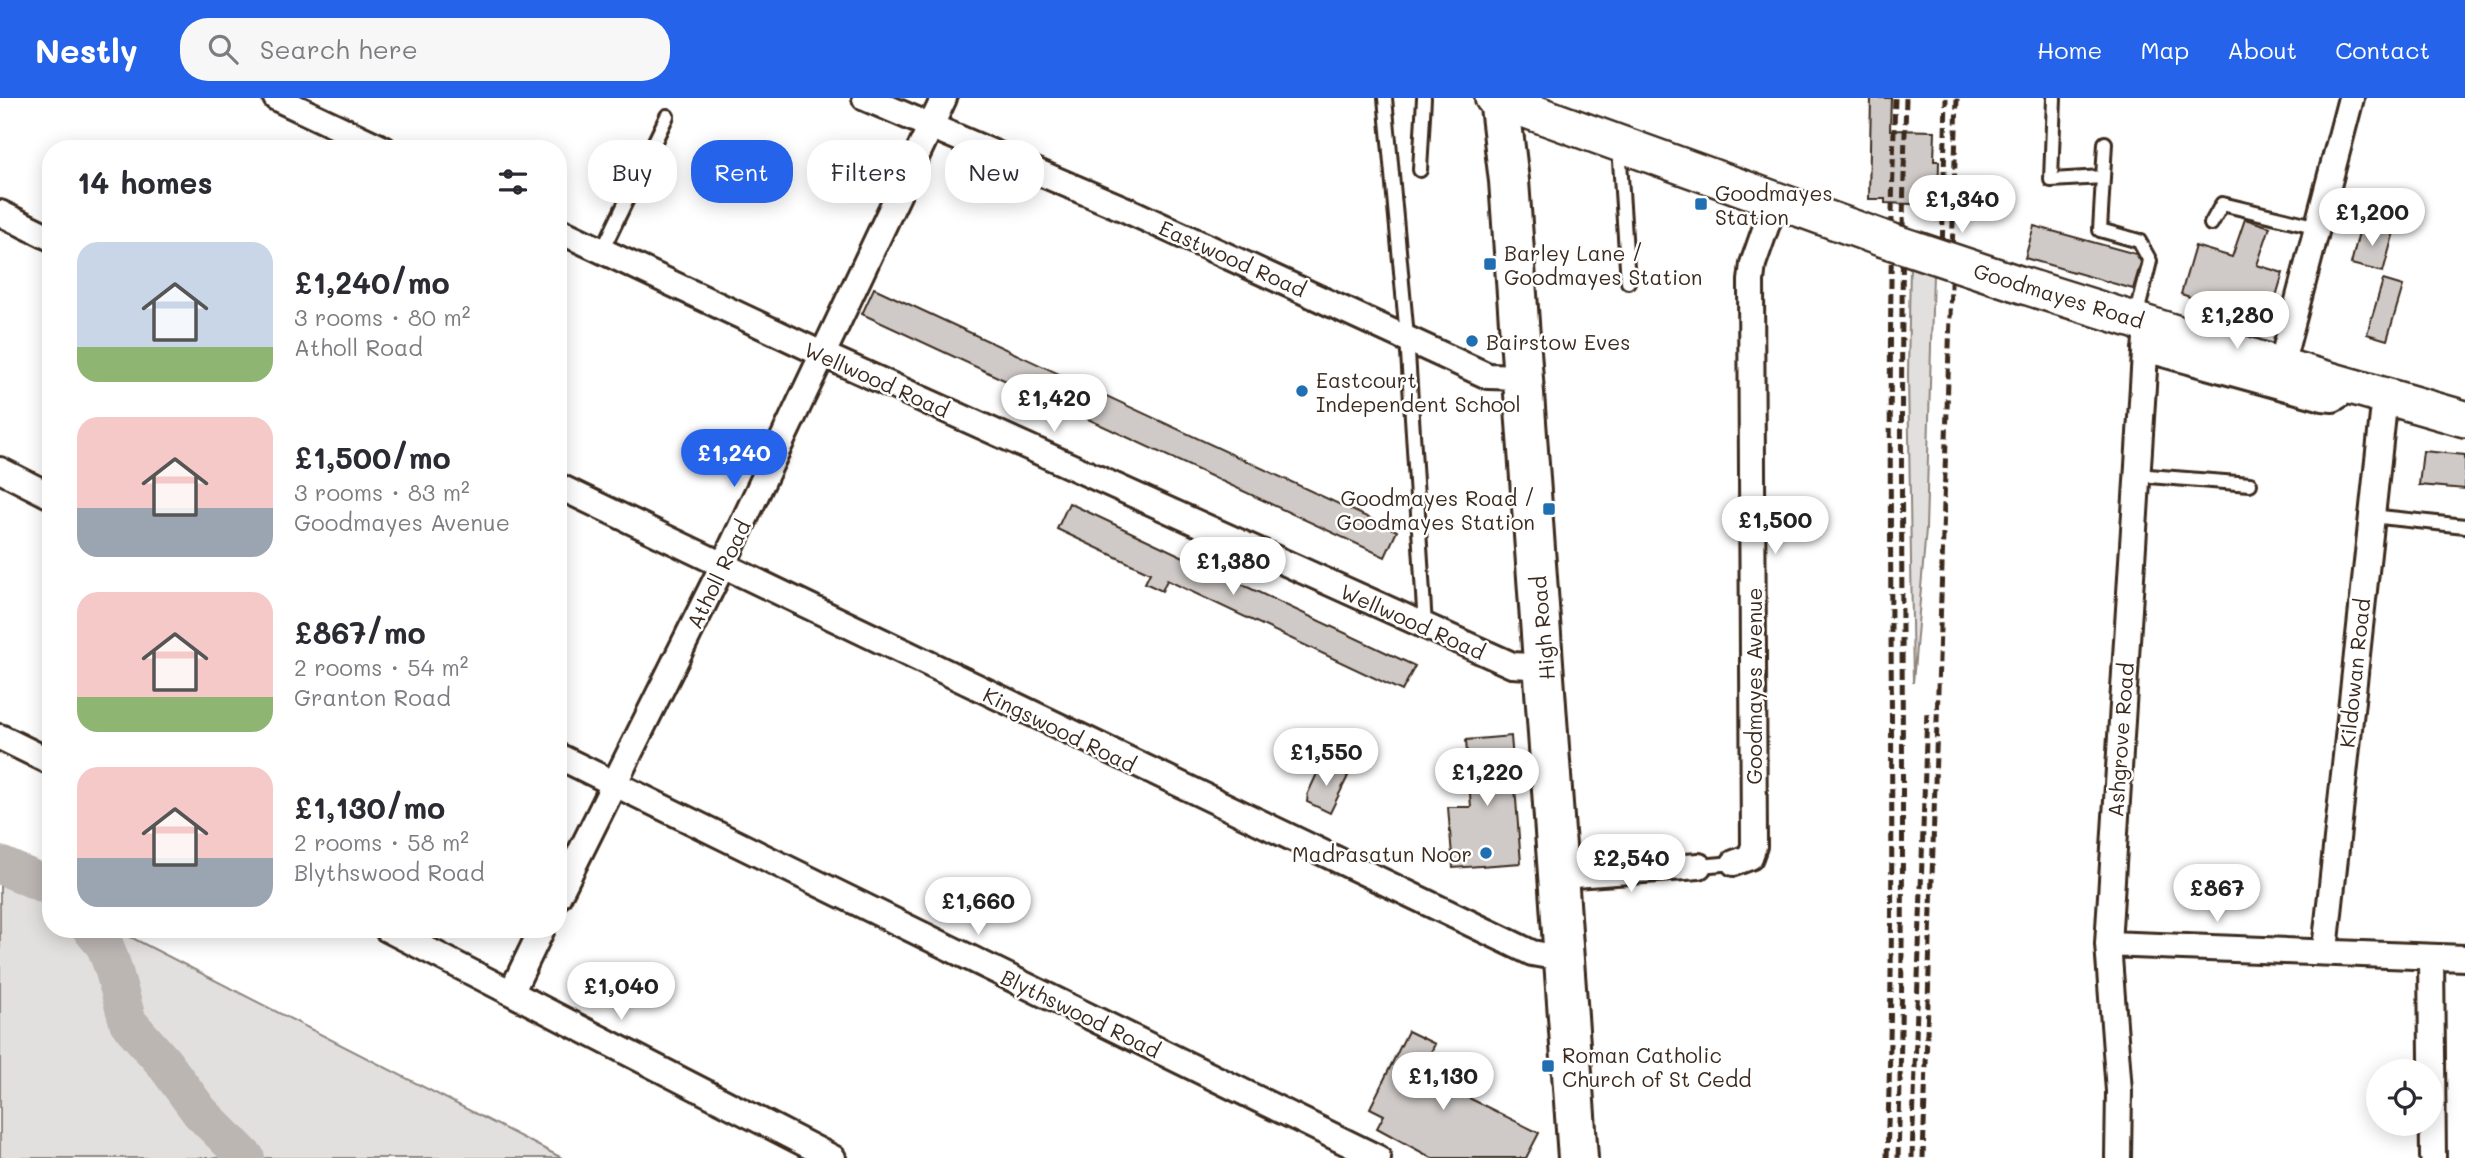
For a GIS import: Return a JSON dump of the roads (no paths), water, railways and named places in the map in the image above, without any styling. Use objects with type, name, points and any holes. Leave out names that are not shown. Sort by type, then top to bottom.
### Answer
[{"type":"main road","name":"Goodmayes Road","points":[[1497,99],[1775,201],[2143,329],[2465,419]]},
{"type":"main road","name":"High Road","points":[[1497,99],[1509,181],[1524,377],[1578,1158]]},
{"type":"street","points":[[276,98],[365,140]]},
{"type":"street","name":"Eastwood Road","points":[[865,98],[1129,211],[1488,376],[1524,377]]},
{"type":"street","name":"Atholl Road","points":[[567,879],[722,567],[944,98]]},
{"type":"street","points":[[2281,366],[2351,98]]},
{"type":"street","name":"Goodmayes Avenue","points":[[1734,863],[1751,857],[1754,846],[1751,281],[1753,264],[1775,201]]},
{"type":"street","points":[[0,213],[42,234]]},
{"type":"street","name":"Wellwood Road","points":[[567,234],[824,355],[1512,665],[1545,667]]},
{"type":"street","points":[[2143,329],[2323,398],[2333,399],[2341,394],[2344,384]]},
{"type":"street","name":"Ashgrove Road","points":[[2118,1158],[2119,1091],[2108,944],[2143,329]]},
{"type":"street","name":"Kildowan Road","points":[[2325,950],[2385,396]]},
{"type":"street","points":[[0,470],[42,491]]},
{"type":"street","name":"Kingswood Road","points":[[567,490],[1532,953],[1566,959]]},
{"type":"street","points":[[1,741],[42,758]]},
{"type":"street","name":"Blythswood Road","points":[[567,761],[1378,1158]]},
{"type":"street","name":"Goodmayes Avenue","points":[[1560,876],[1699,866]]},
{"type":"street","points":[[405,938],[834,1158]]},
{"type":"street","points":[[512,991],[538,938]]},
{"type":"street","points":[[2108,944],[2325,950],[2465,958]]},
{"type":"street","points":[[2431,957],[2433,1158]]},
{"type":"lane","points":[[1385,98],[1406,337],[1425,626]]},
{"type":"lane","points":[[1420,170],[1424,98]]},
{"type":"lane","points":[[2054,98],[2051,180],[2103,177]]},
{"type":"lane","points":[[602,251],[667,116]]},
{"type":"lane","points":[[2105,143],[2100,230],[2139,241],[2150,261],[2143,329]]},
{"type":"lane","points":[[1619,145],[1628,282]]},
{"type":"lane","points":[[2211,224],[2222,204],[2318,228]]},
{"type":"lane","points":[[2136,475],[2250,484]]},
{"type":"lane","points":[[2371,516],[2465,526]]},
{"type":"lane","name":"Goodmayes Avenue","points":[[1699,866],[1734,863]]},
{"type":"waterway","points":[[0,865],[42,883]]},
{"type":"waterway","points":[[98,938],[105,946],[113,968],[128,1022],[164,1063],[200,1112],[246,1158]]},
{"type":"railway","points":[[1887,1158],[1892,893],[1890,363],[1895,98]]},
{"type":"railway","points":[[1898,1158],[1906,98]]},
{"type":"railway","points":[[1942,255],[1946,98]]},
{"type":"railway","points":[[1923,1158],[1957,98]]},
{"type":"railway","points":[[1912,1158],[1927,710]]},
{"type":"place","name":"Goodmayes Station","points":[[1701,204]]},
{"type":"place","name":"Barley Lane / Goodmayes Station","points":[[1490,264]]},
{"type":"place","name":"Bairstow Eves","points":[[1472,341]]},
{"type":"place","name":"Eastcourt Independent School","points":[[1302,391]]},
{"type":"place","name":"Goodmayes Road / Goodmayes Station","points":[[1549,509]]},
{"type":"place","name":"Madrasatun Noor","points":[[1486,853]]},
{"type":"place","name":"Roman Catholic Church of St Cedd","points":[[1548,1066]]}]
